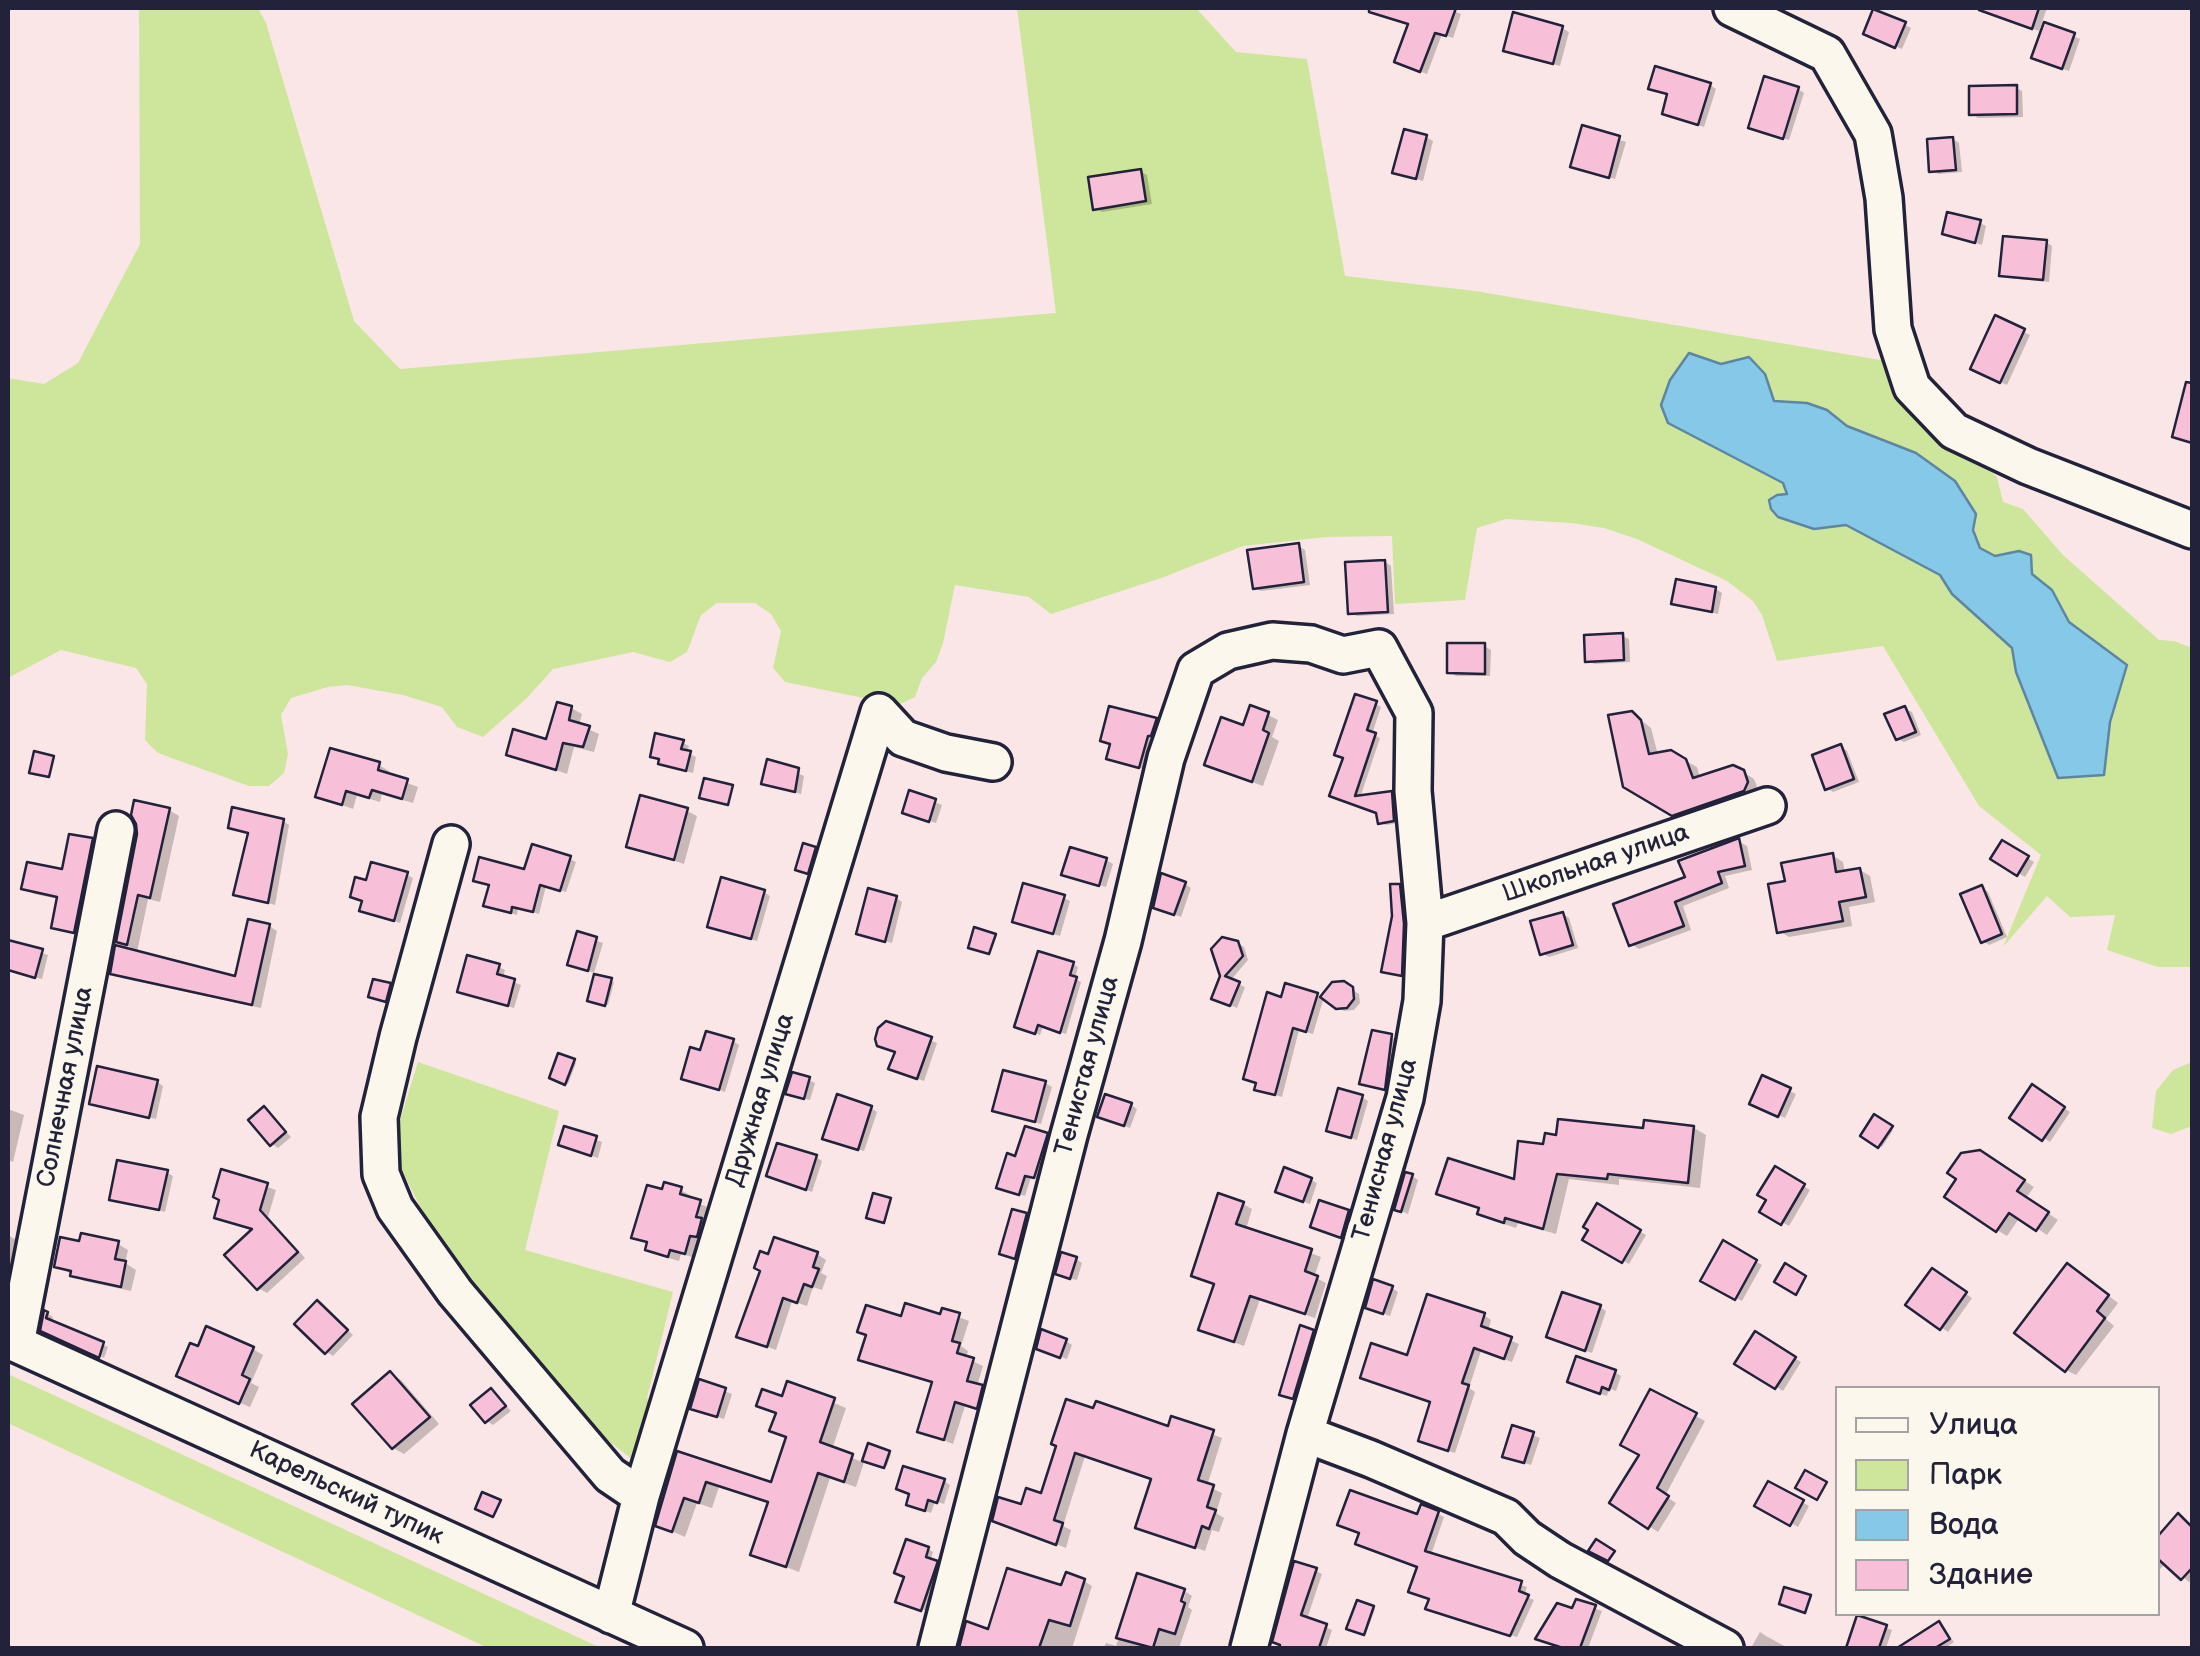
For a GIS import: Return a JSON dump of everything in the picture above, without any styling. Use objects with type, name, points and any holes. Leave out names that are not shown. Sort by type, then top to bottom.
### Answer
[{"type":"street","points":[[1732,8],[1827,54],[1873,134],[1884,198],[1893,329],[1912,387],[1954,431],[2028,466],[2192,530]]},
{"type":"street","name":"Тенистая улица","points":[[938,1648],[1064,1154],[1123,941],[1166,758],[1196,670],[1228,651],[1272,640],[1311,644],[1343,655],[1378,648]]},
{"type":"street","name":"Тенисная улица","points":[[1248,1648],[1305,1434],[1405,1098],[1422,1001],[1426,923],[1413,792],[1414,714],[1378,648]]},
{"type":"street","name":"Дружная улица","points":[[611,1615],[641,1496],[879,712],[903,738],[946,753],[994,762]]},
{"type":"street","name":"Школьная улица","points":[[1426,923],[1767,806]]},
{"type":"street","name":"Солнечная улица","points":[[12,1341],[116,830]]},
{"type":"street","points":[[451,844],[379,1117],[381,1174],[395,1208],[455,1292],[610,1475],[641,1496]]},
{"type":"street","name":"Карельский тупик","points":[[12,1341],[685,1648]]},
{"type":"street","points":[[1305,1434],[1372,1458],[1506,1516],[1528,1538],[1560,1560],[1725,1648]]},
{"type":"green space","points":[[139,8],[258,8],[266,23],[354,321],[400,369],[1056,313],[1017,8],[1196,8],[1236,52],[1307,59],[1345,276],[1475,291],[1892,362],[1923,415],[1997,477],[2003,502],[2023,509],[2063,555],[2159,640],[2192,648],[2192,967],[2158,967],[2107,950],[2115,915],[2070,917],[2047,896],[2003,947],[2041,855],[1979,806],[1883,646],[1777,661],[1762,615],[1753,601],[1727,581],[1637,539],[1571,523],[1506,519],[1477,528],[1465,600],[1395,604],[1392,536],[1327,537],[1243,546],[1051,614],[1029,597],[955,585],[936,662],[922,678],[915,697],[898,705],[785,682],[773,668],[781,631],[771,614],[755,603],[717,603],[701,615],[687,652],[670,662],[633,652],[553,669],[483,737],[457,727],[442,707],[403,695],[347,685],[291,698],[281,715],[288,754],[284,773],[269,786],[249,786],[158,753],[145,740],[147,684],[136,668],[61,650],[8,678],[8,378],[44,384],[78,363],[140,244]],"holes":[[[1765,374],[1774,401],[1807,403],[1827,410],[1847,426],[1916,453],[1955,481],[1965,497],[1980,548],[1995,556],[2019,551],[2032,574],[2052,590],[2069,622],[2127,665],[2110,722],[2104,775],[2058,777],[2016,672],[2012,648],[1952,594],[1940,575],[1846,525],[1814,529],[1783,483],[1668,423],[1661,405],[1670,380]]]},
{"type":"green space","points":[[418,1062],[559,1111],[525,1250],[673,1292],[647,1398],[660,1413],[642,1467],[559,1402],[455,1275],[391,1149]]},
{"type":"green space","points":[[2192,1062],[2192,1126],[2171,1134],[2152,1128],[2156,1091],[2173,1070]]},
{"type":"green space","points":[[8,1374],[601,1648],[488,1648],[8,1423]]},
{"type":"water","points":[[1689,353],[1721,364],[1749,357],[1765,374],[1774,401],[1807,403],[1827,410],[1847,426],[1916,453],[1955,481],[1976,514],[1973,530],[1980,548],[1995,556],[2019,551],[2031,555],[2032,574],[2052,590],[2069,622],[2127,665],[2110,722],[2104,775],[2058,778],[2016,672],[2012,648],[1952,594],[1940,575],[1846,525],[1814,529],[1778,517],[1769,500],[1787,494],[1783,483],[1668,423],[1661,405],[1670,380]]},
{"type":"building","points":[[1369,8],[1456,8],[1446,36],[1435,33],[1420,72],[1394,62],[1408,24],[1369,12]]},
{"type":"building","points":[[1979,8],[2039,8],[2032,29]]},
{"type":"building","points":[[1873,9],[1906,22],[1895,48],[1863,34]]},
{"type":"building","points":[[1513,12],[1563,26],[1553,64],[1503,51]]},
{"type":"building","points":[[2044,22],[2075,33],[2062,69],[2031,58]]},
{"type":"building","points":[[1655,66],[1711,83],[1698,125],[1662,114],[1667,94],[1648,89]]},
{"type":"building","points":[[1764,76],[1799,87],[1783,139],[1748,128]]},
{"type":"building","points":[[2017,85],[2017,114],[1969,115],[1969,86]]},
{"type":"building","points":[[1582,125],[1620,136],[1609,178],[1570,167]]},
{"type":"building","points":[[1404,129],[1427,135],[1416,179],[1392,173]]},
{"type":"building","points":[[1953,137],[1956,170],[1929,172],[1927,139]]},
{"type":"building","points":[[1141,169],[1146,201],[1093,210],[1088,177]]},
{"type":"building","points":[[1947,212],[1981,220],[1975,243],[1942,234]]},
{"type":"building","points":[[2003,236],[2047,240],[2043,280],[1999,276]]},
{"type":"building","points":[[1995,315],[2025,329],[2000,383],[1970,369]]},
{"type":"building","points":[[2186,382],[2192,383],[2192,443],[2172,437]]},
{"type":"building","points":[[1299,543],[1304,582],[1253,589],[1247,550]]},
{"type":"building","points":[[1385,560],[1388,612],[1348,614],[1345,562]]},
{"type":"building","points":[[1676,579],[1716,587],[1712,612],[1671,604]]},
{"type":"building","points":[[1623,633],[1624,660],[1585,662],[1584,635]]},
{"type":"building","points":[[1447,643],[1485,643],[1485,674],[1447,673]]},
{"type":"building","points":[[1355,694],[1377,701],[1367,730],[1376,733],[1355,796],[1392,791],[1394,821],[1378,824],[1376,813],[1329,796],[1343,758],[1334,755]]},
{"type":"building","points":[[557,702],[572,706],[569,720],[590,726],[583,747],[563,743],[556,770],[506,755],[513,729],[546,739]]},
{"type":"building","points":[[1250,705],[1269,712],[1263,730],[1269,733],[1252,782],[1204,765],[1221,717],[1243,725]]},
{"type":"building","points":[[1109,706],[1157,718],[1139,768],[1106,759],[1110,744],[1100,741]]},
{"type":"building","points":[[1905,706],[1916,732],[1896,740],[1884,714]]},
{"type":"building","points":[[1632,711],[1641,720],[1649,754],[1671,750],[1686,759],[1693,778],[1733,765],[1744,770],[1748,782],[1744,791],[1672,816],[1623,787],[1608,715]]},
{"type":"building","points":[[655,733],[684,740],[681,749],[691,751],[686,771],[658,764],[659,759],[650,757]]},
{"type":"building","points":[[1841,744],[1854,779],[1825,790],[1812,755]]},
{"type":"building","points":[[330,748],[380,762],[378,770],[408,779],[402,799],[372,790],[369,798],[346,791],[342,805],[315,797]]},
{"type":"building","points":[[34,751],[54,756],[49,777],[29,773]]},
{"type":"building","points":[[767,759],[799,768],[795,792],[761,784]]},
{"type":"building","points":[[704,778],[733,785],[728,805],[699,798]]},
{"type":"building","points":[[909,790],[936,799],[929,822],[902,813]]},
{"type":"building","points":[[640,795],[688,808],[674,860],[626,847]]},
{"type":"building","points":[[134,800],[170,808],[150,898],[138,895],[127,945],[116,942],[137,834],[131,815]]},
{"type":"building","points":[[232,807],[284,819],[268,903],[233,895],[248,833],[228,828]]},
{"type":"building","points":[[69,834],[93,838],[74,933],[51,928],[57,897],[21,889],[27,862],[62,869]]},
{"type":"building","points":[[1739,838],[1745,866],[1718,872],[1722,883],[1675,902],[1684,926],[1629,946],[1613,904],[1685,877],[1678,861]]},
{"type":"building","points":[[2002,840],[2029,856],[2017,876],[1990,859]]},
{"type":"building","points":[[803,843],[816,847],[808,874],[795,870]]},
{"type":"building","points":[[532,844],[571,856],[560,891],[540,885],[533,912],[512,907],[511,913],[483,906],[489,885],[473,881],[479,857],[524,869]]},
{"type":"building","points":[[1070,847],[1107,858],[1099,886],[1061,875]]},
{"type":"building","points":[[1833,853],[1836,872],[1860,868],[1866,897],[1839,902],[1843,921],[1777,933],[1768,884],[1785,881],[1781,863]]},
{"type":"building","points":[[371,862],[408,872],[394,921],[359,911],[362,901],[350,897],[355,877],[366,880]]},
{"type":"building","points":[[1161,873],[1186,882],[1174,915],[1153,908]]},
{"type":"building","points":[[721,877],[765,890],[751,939],[707,927]]},
{"type":"building","points":[[1023,883],[1065,895],[1053,934],[1012,922]]},
{"type":"building","points":[[1390,884],[1400,884],[1404,924],[1402,976],[1381,972],[1392,916]]},
{"type":"building","points":[[1982,885],[2002,934],[1981,943],[1960,894]]},
{"type":"building","points":[[868,888],[897,896],[885,942],[856,934]]},
{"type":"building","points":[[1563,912],[1573,945],[1540,955],[1530,921]]},
{"type":"building","points":[[248,919],[270,924],[252,1005],[110,974],[115,945],[235,976]]},
{"type":"building","points":[[974,927],[996,934],[989,954],[968,948]]},
{"type":"building","points":[[577,931],[597,937],[588,971],[567,965]]},
{"type":"building","points":[[1222,937],[1238,941],[1243,956],[1225,976],[1240,982],[1230,1006],[1211,999],[1220,976],[1211,949]]},
{"type":"building","points":[[8,940],[43,949],[35,978],[8,970]]},
{"type":"building","points":[[1038,951],[1074,962],[1070,975],[1077,977],[1060,1033],[1038,1025],[1035,1034],[1014,1027]]},
{"type":"building","points":[[467,955],[500,964],[497,974],[515,979],[508,1006],[457,992]]},
{"type":"building","points":[[594,974],[612,978],[605,1006],[587,1001]]},
{"type":"building","points":[[373,979],[391,983],[386,1002],[368,997]]},
{"type":"building","points":[[1344,981],[1353,987],[1354,999],[1347,1008],[1336,1009],[1320,997],[1332,982]]},
{"type":"building","points":[[1285,983],[1318,993],[1306,1032],[1293,1028],[1275,1095],[1254,1090],[1256,1083],[1243,1079],[1267,992],[1281,997]]},
{"type":"building","points":[[886,1021],[932,1037],[917,1079],[888,1069],[895,1052],[877,1046],[875,1039],[878,1028]]},
{"type":"building","points":[[1372,1030],[1392,1034],[1385,1090],[1359,1084]]},
{"type":"building","points":[[706,1031],[734,1039],[719,1090],[681,1079],[690,1047],[700,1050]]},
{"type":"building","points":[[558,1053],[575,1059],[565,1085],[549,1078]]},
{"type":"building","points":[[97,1066],[158,1080],[149,1118],[89,1104]]},
{"type":"building","points":[[1003,1070],[1046,1081],[1035,1122],[992,1111]]},
{"type":"building","points":[[792,1072],[810,1077],[804,1099],[785,1094]]},
{"type":"building","points":[[1762,1075],[1791,1088],[1778,1117],[1749,1104]]},
{"type":"building","points":[[2032,1084],[2065,1107],[2042,1141],[2009,1118]]},
{"type":"building","points":[[1338,1088],[1363,1095],[1351,1138],[1326,1131]]},
{"type":"building","points":[[837,1094],[872,1106],[858,1150],[822,1139]]},
{"type":"building","points":[[1105,1094],[1132,1103],[1124,1126],[1097,1117]]},
{"type":"building","points":[[264,1106],[286,1132],[270,1146],[248,1120]]},
{"type":"building","points":[[1874,1114],[1893,1126],[1878,1148],[1860,1136]]},
{"type":"building","points":[[1558,1119],[1643,1128],[1644,1120],[1694,1126],[1688,1183],[1608,1174],[1607,1179],[1557,1174],[1543,1229],[1505,1218],[1504,1223],[1477,1214],[1479,1208],[1436,1194],[1448,1158],[1514,1179],[1518,1141],[1543,1144],[1545,1133],[1556,1135]]},
{"type":"building","points":[[564,1126],[597,1136],[591,1156],[558,1145]]},
{"type":"building","points":[[1025,1126],[1048,1133],[1034,1178],[1025,1176],[1019,1195],[996,1188],[1007,1153],[1015,1156]]},
{"type":"building","points":[[777,1143],[817,1155],[806,1190],[766,1176]]},
{"type":"building","points":[[1980,1150],[2025,1180],[2017,1191],[2049,1212],[2036,1231],[2009,1213],[1996,1232],[1944,1197],[1956,1179],[1947,1173],[1961,1153]]},
{"type":"building","points":[[117,1160],[168,1170],[159,1210],[109,1200]]},
{"type":"building","points":[[1775,1166],[1805,1184],[1781,1225],[1759,1212],[1766,1200],[1757,1195]]},
{"type":"building","points":[[1284,1167],[1312,1178],[1303,1202],[1275,1192]]},
{"type":"building","points":[[221,1169],[268,1183],[260,1210],[298,1252],[257,1290],[224,1255],[252,1229],[214,1218],[219,1200],[213,1197]]},
{"type":"building","points":[[1405,1172],[1413,1174],[1401,1212],[1394,1210]]},
{"type":"building","points":[[664,1182],[682,1187],[680,1194],[701,1200],[696,1217],[702,1218],[697,1237],[690,1236],[685,1254],[670,1250],[668,1257],[645,1250],[647,1242],[631,1238],[647,1185],[662,1189]]},
{"type":"building","points":[[873,1193],[891,1198],[884,1223],[866,1218]]},
{"type":"building","points":[[1218,1193],[1244,1202],[1236,1224],[1312,1249],[1305,1271],[1318,1276],[1305,1314],[1250,1296],[1234,1342],[1198,1330],[1214,1284],[1191,1276]]},
{"type":"building","points":[[1319,1200],[1349,1210],[1341,1238],[1310,1227]]},
{"type":"building","points":[[1597,1203],[1641,1230],[1622,1263],[1582,1240],[1588,1230],[1583,1227]]},
{"type":"building","points":[[1012,1209],[1027,1213],[1015,1259],[999,1254]]},
{"type":"building","points":[[81,1233],[119,1241],[115,1259],[126,1261],[121,1287],[70,1276],[71,1271],[54,1267],[60,1237],[79,1241]]},
{"type":"building","points":[[774,1237],[818,1252],[813,1267],[819,1269],[812,1287],[804,1284],[797,1303],[783,1298],[767,1347],[736,1337],[760,1271],[754,1268],[760,1251],[768,1254]]},
{"type":"building","points":[[1723,1240],[1757,1260],[1735,1300],[1700,1281]]},
{"type":"building","points":[[1061,1252],[1077,1257],[1070,1279],[1055,1274]]},
{"type":"building","points":[[1785,1263],[1806,1276],[1796,1295],[1774,1282]]},
{"type":"building","points":[[2067,1263],[2109,1295],[2097,1311],[2105,1318],[2065,1372],[2014,1333]]},
{"type":"building","points":[[1932,1268],[1967,1292],[1940,1330],[1905,1305]]},
{"type":"building","points":[[1373,1279],[1393,1286],[1383,1314],[1365,1308]]},
{"type":"building","points":[[1562,1292],[1601,1305],[1585,1351],[1546,1337]]},
{"type":"building","points":[[1427,1294],[1485,1313],[1481,1326],[1512,1337],[1504,1359],[1474,1348],[1462,1383],[1469,1385],[1448,1451],[1418,1441],[1430,1402],[1360,1378],[1371,1343],[1407,1355]]},
{"type":"building","points":[[317,1300],[348,1330],[325,1354],[294,1324]]},
{"type":"building","points":[[905,1303],[940,1314],[942,1308],[960,1313],[952,1341],[960,1343],[957,1353],[974,1358],[967,1381],[983,1385],[977,1409],[955,1402],[944,1440],[917,1432],[932,1382],[858,1360],[866,1335],[857,1332],[866,1305],[901,1316]]},
{"type":"building","points":[[44,1310],[48,1312],[46,1318],[104,1342],[99,1358],[40,1331]]},
{"type":"building","points":[[1300,1325],[1314,1330],[1293,1399],[1279,1395]]},
{"type":"building","points":[[206,1326],[254,1347],[242,1375],[250,1379],[239,1404],[176,1376],[190,1343],[198,1346]]},
{"type":"building","points":[[1041,1329],[1067,1339],[1060,1358],[1036,1349]]},
{"type":"building","points":[[1755,1331],[1796,1357],[1775,1389],[1734,1364]]},
{"type":"building","points":[[1576,1356],[1616,1370],[1609,1390],[1602,1387],[1600,1394],[1567,1382]]},
{"type":"building","points":[[390,1371],[430,1417],[392,1449],[352,1404]]},
{"type":"building","points":[[699,1379],[726,1388],[717,1417],[690,1409]]},
{"type":"building","points":[[787,1381],[835,1398],[820,1442],[853,1454],[844,1482],[818,1473],[786,1567],[750,1555],[768,1502],[706,1482],[699,1503],[684,1498],[672,1532],[655,1526],[677,1451],[771,1482],[786,1437],[769,1431],[776,1413],[756,1406],[762,1389],[782,1396]]},
{"type":"building","points":[[491,1388],[506,1406],[485,1423],[470,1405]]},
{"type":"building","points":[[1650,1389],[1697,1413],[1657,1488],[1669,1496],[1648,1529],[1609,1503],[1639,1455],[1620,1445]]},
{"type":"building","points":[[1066,1399],[1093,1408],[1096,1401],[1168,1426],[1171,1416],[1214,1430],[1198,1480],[1214,1485],[1207,1507],[1216,1510],[1209,1529],[1202,1526],[1195,1548],[1135,1528],[1151,1479],[1075,1453],[1054,1520],[1063,1523],[1056,1545],[992,1521],[998,1497],[1021,1504],[1026,1488],[1041,1493]]},
{"type":"building","points":[[1512,1425],[1534,1432],[1524,1463],[1502,1457]]},
{"type":"building","points":[[868,1443],[890,1451],[884,1468],[862,1461]]},
{"type":"building","points":[[903,1466],[945,1479],[937,1503],[928,1500],[925,1511],[906,1505],[909,1494],[896,1489]]},
{"type":"building","points":[[1805,1470],[1827,1482],[1817,1500],[1795,1488]]},
{"type":"building","points":[[1768,1481],[1804,1500],[1790,1526],[1754,1506]]},
{"type":"building","points":[[1350,1490],[1417,1514],[1421,1504],[1439,1511],[1425,1551],[1522,1581],[1519,1591],[1529,1595],[1510,1636],[1425,1609],[1429,1599],[1408,1592],[1417,1567],[1355,1544],[1359,1533],[1337,1525]]},
{"type":"building","points":[[482,1492],[501,1500],[493,1517],[475,1509]]},
{"type":"building","points":[[2178,1513],[2192,1527],[2192,1568],[2181,1580],[2160,1561],[2160,1534]]},
{"type":"building","points":[[906,1539],[929,1547],[926,1557],[938,1561],[921,1611],[895,1602],[904,1577],[894,1573]]},
{"type":"building","points":[[1596,1539],[1615,1551],[1608,1561],[1588,1551]]},
{"type":"building","points":[[1294,1561],[1317,1568],[1301,1615],[1327,1624],[1319,1648],[1279,1648],[1272,1642]]},
{"type":"building","points":[[1007,1568],[1061,1585],[1066,1572],[1085,1579],[1070,1626],[1049,1620],[1039,1648],[959,1648],[966,1621],[988,1629]]},
{"type":"building","points":[[1137,1573],[1185,1589],[1181,1601],[1185,1603],[1175,1634],[1159,1629],[1153,1648],[1116,1638]]},
{"type":"building","points":[[1784,1587],[1811,1595],[1805,1613],[1779,1604]]},
{"type":"building","points":[[1576,1599],[1596,1605],[1580,1648],[1563,1648],[1535,1639],[1557,1603],[1572,1608]]},
{"type":"building","points":[[1357,1600],[1374,1606],[1364,1635],[1346,1629]]},
{"type":"building","points":[[1857,1616],[1887,1625],[1879,1648],[1846,1648]]},
{"type":"building","points":[[1939,1621],[1950,1639],[1935,1648],[1897,1648]]}]
